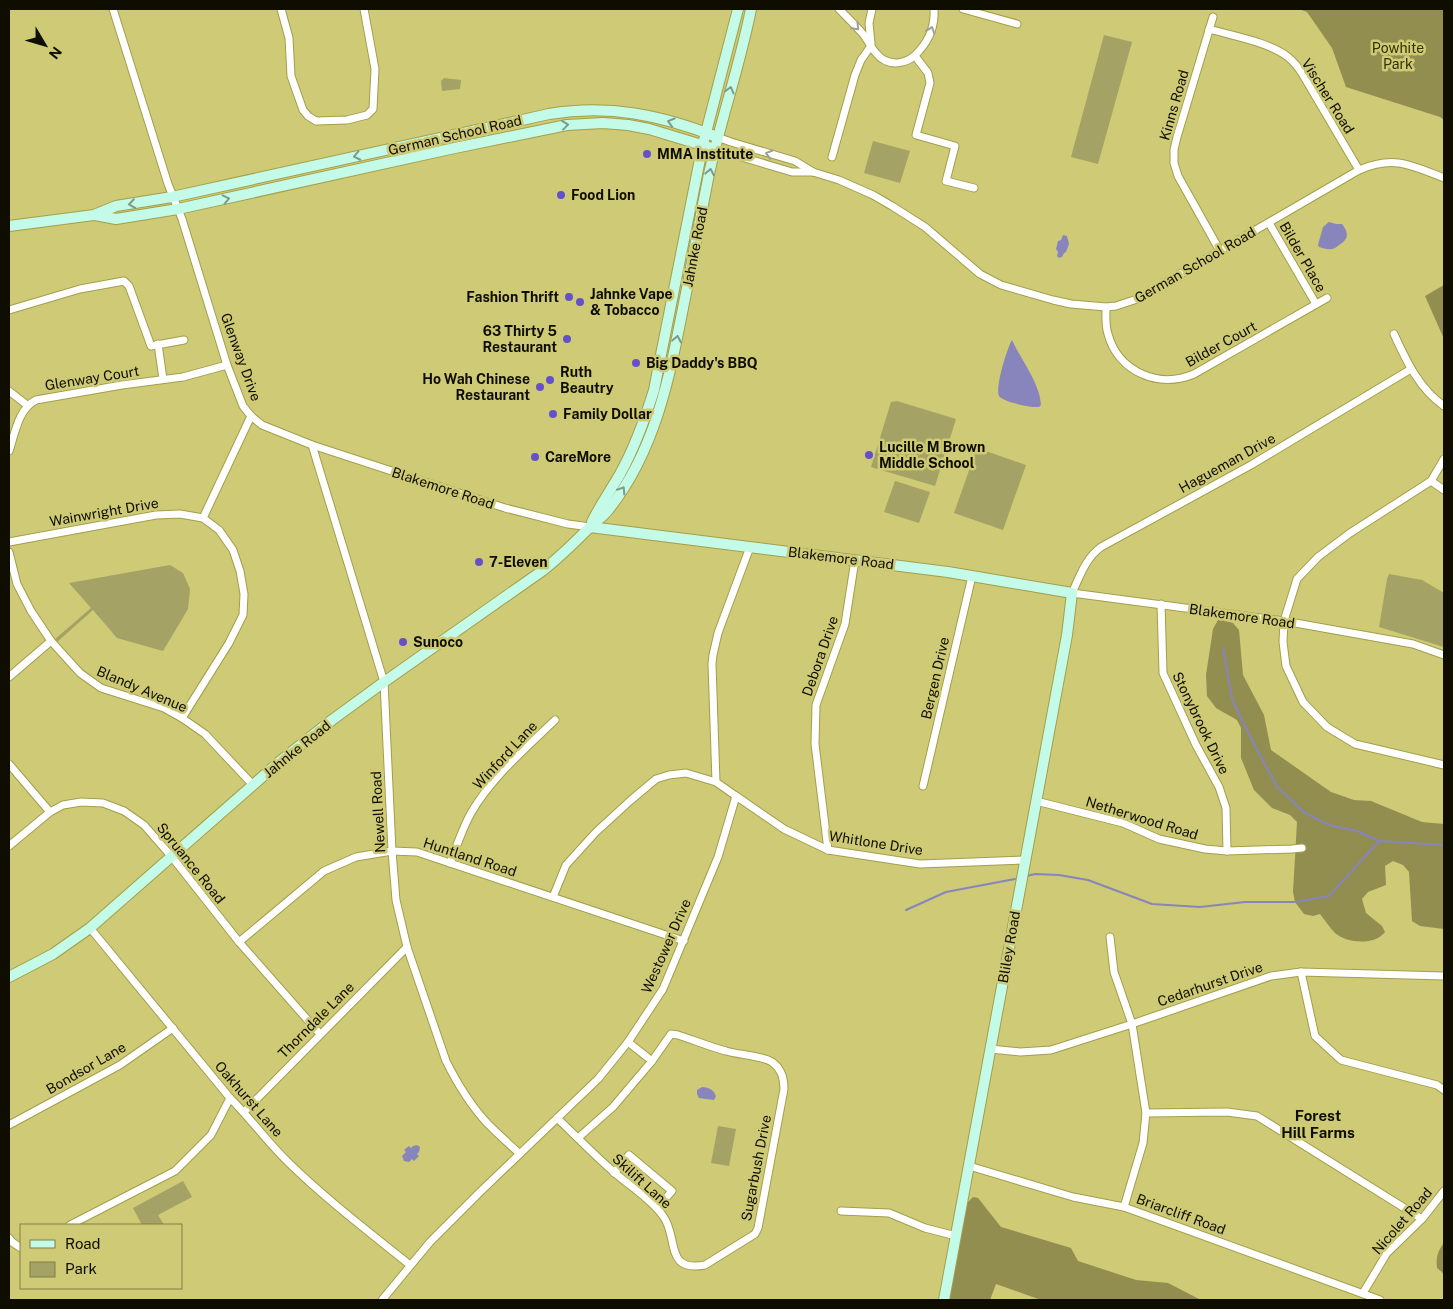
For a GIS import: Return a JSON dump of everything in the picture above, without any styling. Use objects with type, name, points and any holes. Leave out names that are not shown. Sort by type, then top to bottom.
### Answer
[{"type":"street","name":"Glenway Drive","points":[[113,9],[227,365],[243,406],[251,416],[203,518]]},
{"type":"street","points":[[281,9],[289,38],[291,76],[303,110],[316,122],[347,120],[367,115],[373,109],[375,69],[364,9]]},
{"type":"street","name":"Jahnke Road","points":[[590,527],[600,505],[626,462],[642,426],[652,395],[703,144],[738,9]]},
{"type":"street","name":"Jahnke Road","points":[[9,977],[53,954],[90,928],[332,720],[542,571],[608,511],[640,458],[659,414],[666,390],[717,137],[742,48],[750,9]]},
{"type":"street","points":[[839,9],[861,33],[878,56],[890,62],[904,62],[915,56],[921,49],[930,33],[934,20],[934,9]]},
{"type":"street","points":[[832,157],[861,60],[871,46],[869,23],[872,9]]},
{"type":"street","points":[[963,9],[1017,24]]},
{"type":"street","name":"Kinns Road","points":[[1213,16],[1176,137],[1174,163],[1183,188],[1220,251]]},
{"type":"street","name":"Vischer Road","points":[[1210,28],[1269,46],[1289,58],[1303,75],[1359,170]]},
{"type":"street","points":[[915,56],[928,73],[930,83],[916,135],[955,146],[946,180],[974,188]]},
{"type":"street","name":"German School Road","points":[[9,226],[94,215],[116,206],[172,197],[549,114],[597,109],[634,113],[795,161],[813,172],[856,187],[892,206],[925,227],[980,274],[1001,285],[1061,302],[1106,307],[1124,304],[1137,299],[1370,165],[1391,162],[1408,164],[1444,178]]},
{"type":"street","name":"German School Road","points":[[94,215],[116,219],[178,209],[567,125],[603,123],[650,129],[792,172],[813,172]]},
{"type":"street","name":"Bilder Place","points":[[1268,223],[1316,304]]},
{"type":"street","points":[[9,310],[80,289],[124,281],[130,286],[151,346],[184,340]]},
{"type":"street","name":"Bilder Court","points":[[1106,307],[1106,326],[1110,341],[1126,364],[1141,374],[1154,379],[1170,380],[1194,374],[1327,298]]},
{"type":"street","points":[[1394,334],[1411,370],[1435,400],[1444,406]]},
{"type":"street","points":[[158,344],[163,379]]},
{"type":"street","name":"Glenway Court","points":[[27,406],[36,400],[45,398],[183,377],[227,365]]},
{"type":"street","name":"Hagueman Drive","points":[[1072,593],[1087,561],[1101,547],[1251,466],[1411,370]]},
{"type":"street","points":[[9,390],[27,406],[20,417],[9,451]]},
{"type":"street","name":"Blakemore Road","points":[[251,416],[262,425],[312,445],[505,508],[559,522],[972,576],[1072,593],[1284,622],[1413,644],[1444,655]]},
{"type":"street","name":"Newell Road","points":[[312,445],[384,682],[396,900],[407,947],[446,1061],[459,1086],[486,1123],[520,1154]]},
{"type":"street","points":[[1444,459],[1431,481],[1350,533],[1318,557],[1297,579],[1284,622],[1283,642],[1286,666],[1303,702],[1327,727],[1355,744],[1444,765]]},
{"type":"street","points":[[1431,481],[1444,490]]},
{"type":"street","name":"Wainwright Drive","points":[[9,542],[156,515],[180,514],[203,518]]},
{"type":"street","points":[[182,718],[230,643],[243,615],[244,594],[240,571],[232,550],[218,530],[203,518]]},
{"type":"street","points":[[716,782],[713,655],[718,633],[750,547]]},
{"type":"street","name":"Blandy Avenue","points":[[9,552],[20,590],[35,619],[51,641],[80,673],[91,682],[114,692],[164,708],[182,718],[205,734],[253,786]]},
{"type":"street","name":"Debora Drive","points":[[828,850],[814,744],[816,705],[844,624],[850,599],[855,560]]},
{"type":"street","name":"Bergen Drive","points":[[923,786],[972,576]]},
{"type":"street","name":"Bliley Road","points":[[944,1300],[1067,635],[1072,593]]},
{"type":"street","name":"Stonybrook Drive","points":[[1161,604],[1163,673],[1196,745],[1219,787],[1226,808],[1227,850]]},
{"type":"street","points":[[9,677],[51,641]]},
{"type":"street","name":"Winford Lane","points":[[450,863],[471,813],[482,796],[504,770],[555,720]]},
{"type":"street","points":[[9,764],[50,812]]},
{"type":"street","points":[[553,897],[566,865],[596,832],[656,779],[686,773],[716,782],[736,796]]},
{"type":"street","name":"Whitlone Drive","points":[[736,796],[784,829],[828,850],[920,864],[1025,860]]},
{"type":"street","name":"Westower Drive","points":[[382,1300],[430,1242],[598,1078],[628,1042],[663,989],[718,857],[736,796]]},
{"type":"street","name":"Netherwood Road","points":[[1036,801],[1123,824],[1159,839],[1205,849],[1292,850],[1302,848]]},
{"type":"street","name":"Spruance Road","points":[[9,846],[50,812],[63,805],[82,802],[103,803],[124,811],[144,825],[172,857],[239,942],[320,1034]]},
{"type":"street","name":"Huntland Road","points":[[239,942],[324,871],[356,857],[392,851],[417,852],[684,941]]},
{"type":"street","name":"Oakhurst Lane","points":[[90,928],[230,1098],[291,1166],[339,1208],[410,1265]]},
{"type":"street","points":[[1110,937],[1114,972],[1132,1024],[1146,1114],[1143,1143],[1124,1207]]},
{"type":"street","name":"Thorndale Lane","points":[[244,1112],[407,947]]},
{"type":"street","points":[[1301,972],[1315,1036],[1342,1060],[1437,1085],[1444,1090]]},
{"type":"street","name":"Cedarhurst Drive","points":[[990,1049],[1020,1052],[1050,1050],[1271,976],[1301,972],[1444,976]]},
{"type":"street","name":"Bondsor Lane","points":[[9,1125],[120,1065],[173,1028]]},
{"type":"street","name":"Sugarbush Drive","points":[[652,1061],[672,1034],[727,1052],[767,1060],[779,1069],[784,1081],[758,1228],[755,1234],[705,1265],[696,1267]]},
{"type":"street","points":[[578,1138],[613,1107],[652,1061],[628,1042]]},
{"type":"street","points":[[72,1224],[175,1171],[211,1135],[230,1098]]},
{"type":"street","points":[[1146,1114],[1227,1112],[1257,1116],[1422,1219]]},
{"type":"street","name":"Skilift Lane","points":[[557,1118],[614,1172],[657,1208],[668,1223],[676,1257],[685,1265],[696,1267]]},
{"type":"street","points":[[614,1172],[629,1155],[672,1191],[657,1208]]},
{"type":"street","name":"Briarcliff Road","points":[[969,1166],[1073,1197],[1124,1207],[1380,1300]]},
{"type":"street","name":"Nicolet Road","points":[[1364,1294],[1387,1253],[1422,1219],[1444,1191]]},
{"type":"street","points":[[840,1211],[888,1213],[925,1228],[956,1236]]},
{"type":"street","points":[[9,1238],[20,1247]]},
{"type":"green space","name":"Powhite Park","points":[[1299,9],[1444,9],[1444,120],[1440,117],[1346,87],[1332,48],[1307,12]]},
{"type":"green space","points":[[1104,35],[1132,42],[1098,164],[1071,157]]},
{"type":"green space","points":[[444,78],[461,80],[460,89],[442,91],[441,81]]},
{"type":"green space","points":[[873,141],[910,151],[900,183],[864,173]]},
{"type":"green space","points":[[1444,285],[1444,339],[1425,296]]},
{"type":"green space","points":[[897,401],[956,419],[935,486],[871,467],[891,402]]},
{"type":"green space","points":[[977,448],[1026,465],[1003,530],[954,513]]},
{"type":"green space","points":[[895,481],[930,492],[919,523],[884,512]]},
{"type":"green space","points":[[170,565],[183,573],[190,589],[188,609],[163,651],[117,638],[93,610],[57,642],[54,640],[91,608],[69,583]]},
{"type":"green space","points":[[1389,574],[1422,580],[1444,593],[1444,647],[1379,627]]},
{"type":"green space","points":[[1218,620],[1233,623],[1239,630],[1243,675],[1264,715],[1271,750],[1331,792],[1354,800],[1371,801],[1422,822],[1444,824],[1444,929],[1420,926],[1412,921],[1409,872],[1403,865],[1393,861],[1385,866],[1386,885],[1368,892],[1362,899],[1366,913],[1382,926],[1385,932],[1375,939],[1353,941],[1346,939],[1335,933],[1320,914],[1313,916],[1304,914],[1295,902],[1293,892],[1297,822],[1290,815],[1272,808],[1254,790],[1241,758],[1241,728],[1237,720],[1216,708],[1207,696],[1206,675],[1213,629]]},
{"type":"green space","points":[[718,1126],[736,1129],[729,1166],[711,1163]]},
{"type":"green space","points":[[183,1181],[192,1197],[158,1215],[163,1224],[141,1224],[133,1208]]},
{"type":"green space","points":[[973,1197],[978,1198],[1001,1227],[1071,1248],[1078,1261],[1136,1280],[1168,1283],[1201,1300],[1041,1300],[996,1284],[990,1300],[948,1300],[966,1204]]},
{"type":"green space","points":[[1444,1243],[1444,1274],[1437,1268],[1437,1261],[1438,1252]]},
{"type":"shaded area","points":[[1329,222],[1342,224],[1347,233],[1345,240],[1333,249],[1326,249],[1318,245],[1323,227]]},
{"type":"shaded area","points":[[1063,235],[1067,236],[1069,244],[1066,252],[1059,258],[1056,249],[1058,241],[1061,240]]},
{"type":"shaded area","points":[[1012,340],[1037,388],[1041,405],[1039,407],[1018,404],[999,396],[1000,377]]},
{"type":"shaded area","points":[[702,1087],[709,1088],[714,1092],[716,1096],[714,1100],[699,1098],[697,1090]]},
{"type":"shaded area","points":[[417,1145],[420,1147],[417,1154],[419,1156],[414,1161],[412,1159],[409,1162],[404,1161],[402,1156],[406,1152],[404,1150],[409,1146],[411,1148]]},
{"type":"waterway","points":[[1223,648],[1232,699],[1253,742],[1277,787],[1305,813],[1329,825],[1357,831],[1379,841],[1444,845]]},
{"type":"waterway","points":[[1027,876],[1035,874],[1059,875],[1088,880],[1152,904],[1200,907],[1245,902],[1295,902],[1329,896],[1379,841]]},
{"type":"waterway","points":[[906,910],[946,892],[1015,879]]},
{"type":"place","name":"MMA Institute","points":[[647,154]]},
{"type":"place","name":"Food Lion","points":[[561,195]]},
{"type":"place","name":"Fashion Thrift","points":[[569,297]]},
{"type":"place","name":"Jahnke Vape & Tobacco","points":[[580,302]]},
{"type":"place","name":"63 Thirty 5 Restaurant","points":[[567,339]]},
{"type":"place","name":"Big Daddy's BBQ","points":[[636,363]]},
{"type":"place","name":"Ruth Beautry","points":[[550,380]]},
{"type":"place","name":"Ho Wah Chinese Restaurant","points":[[540,387]]},
{"type":"place","name":"Family Dollar","points":[[553,414]]},
{"type":"place","name":"Lucille M Brown Middle School","points":[[869,455]]},
{"type":"place","name":"CareMore","points":[[535,457]]},
{"type":"place","name":"7-Eleven","points":[[479,562]]},
{"type":"place","name":"Sunoco","points":[[403,642]]},
{"type":"district","name":"Forest Hill Farms","points":[[1318,1124]]}]
